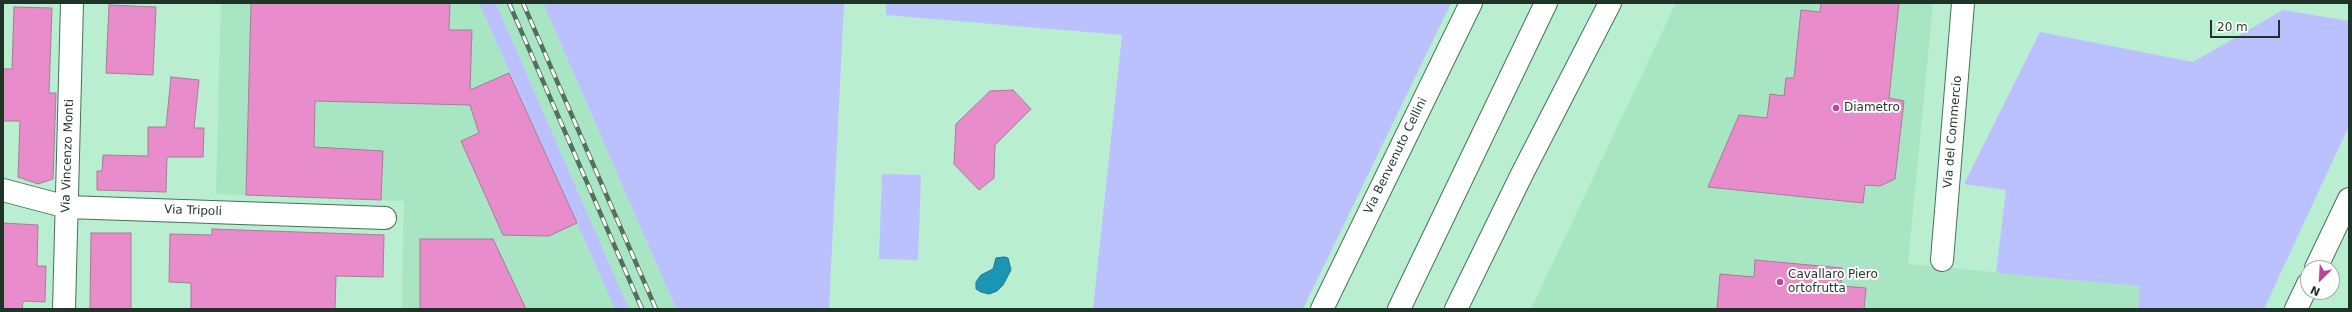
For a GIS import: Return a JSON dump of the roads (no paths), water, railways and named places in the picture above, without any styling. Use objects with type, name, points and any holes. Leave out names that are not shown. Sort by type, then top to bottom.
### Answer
[{"type":"main road","name":"Via Vincenzo Monti","points":[[64,309],[72,3]]},
{"type":"main road","name":"Via Benvenuto Cellini","points":[[1322,309],[1471,3]]},
{"type":"main road","points":[[1399,309],[1546,3]]},
{"type":"main road","points":[[1456,309],[1522,174],[1610,3]]},
{"type":"main road","name":"Via del Commercio","points":[[1942,260],[1963,3]]},
{"type":"main road","name":"Via Tripoli","points":[[3,190],[67,207],[386,218]]},
{"type":"main road","points":[[2320,260],[2349,199]]},
{"type":"railway","points":[[509,3],[642,309]]},
{"type":"railway","points":[[523,3],[656,309]]},
{"type":"place","name":"Diametro","points":[[1836,108]]},
{"type":"place","name":"Cavallaro Piero ortofrutta","points":[[1780,282]]}]
